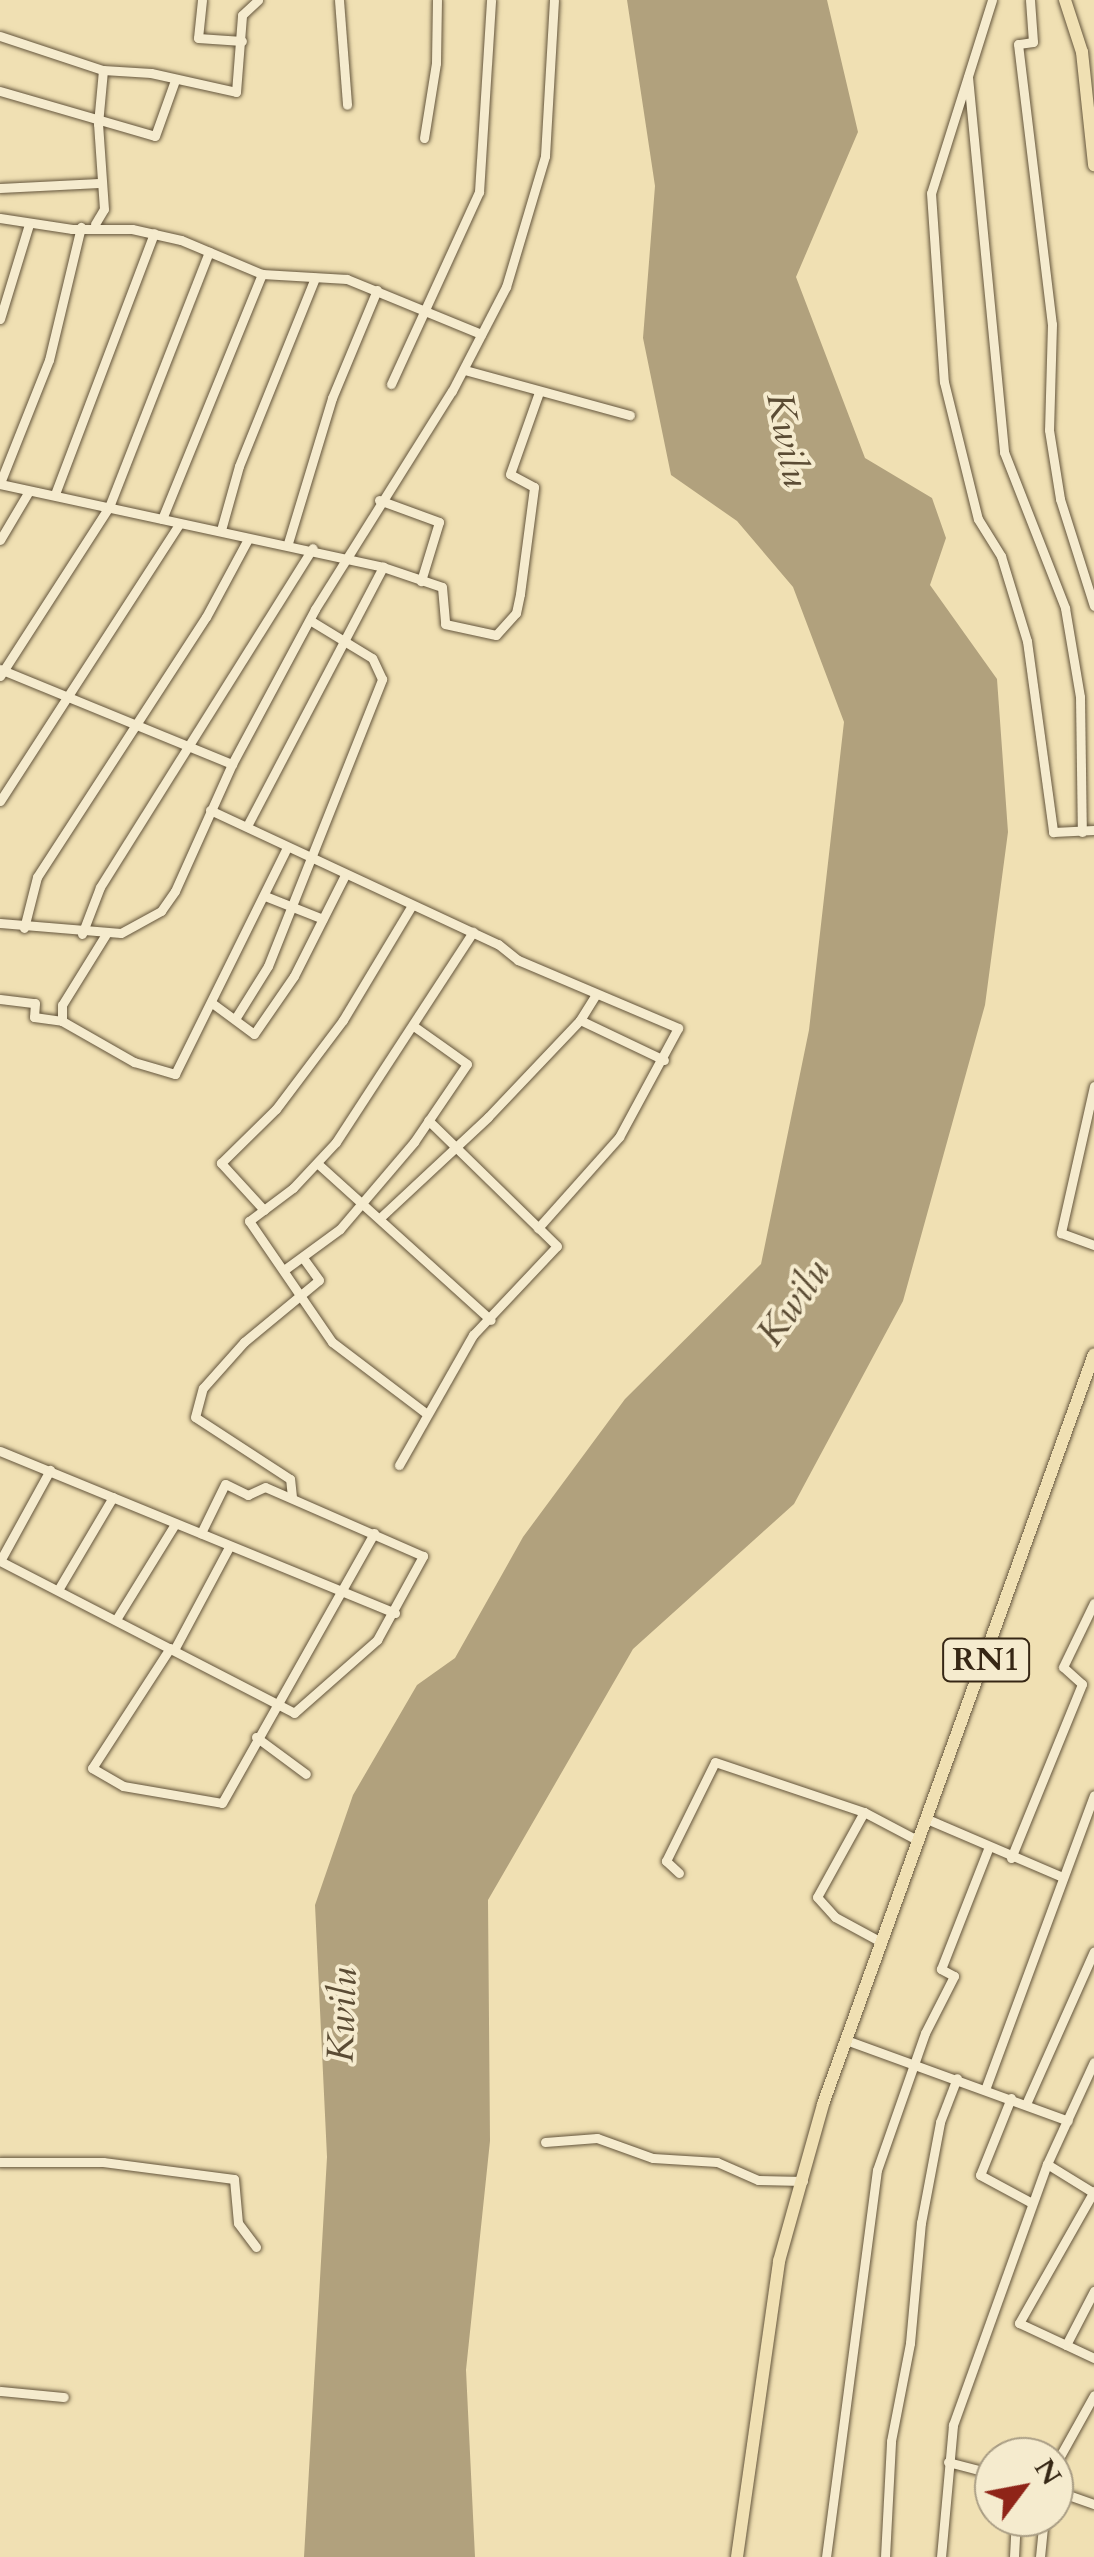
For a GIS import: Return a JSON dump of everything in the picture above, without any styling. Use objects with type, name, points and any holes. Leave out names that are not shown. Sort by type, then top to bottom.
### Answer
[{"type":"highway","points":[[1065,0],[1082,52],[1094,165]]},
{"type":"highway","name":"RN1","points":[[737,2557],[779,2261],[846,2040],[1094,1354]]},
{"type":"street","points":[[202,0],[198,38],[242,40]]},
{"type":"street","points":[[0,36],[103,70],[236,92],[242,14],[258,0]]},
{"type":"street","points":[[339,0],[347,105]]},
{"type":"street","points":[[424,138],[436,63],[436,0]]},
{"type":"street","points":[[391,384],[428,311],[479,192],[491,0]]},
{"type":"street","points":[[0,923],[106,934],[144,924],[161,910],[232,764],[347,556],[465,370],[506,288],[539,188],[554,0]]},
{"type":"street","points":[[992,0],[931,193],[944,382],[978,519],[1001,556],[1028,641],[1054,832],[1094,830]]},
{"type":"street","points":[[1030,0],[1033,42],[1018,44],[1052,324],[1050,430],[1060,499],[1094,606]]},
{"type":"street","points":[[95,224],[104,209],[98,118],[103,70]]},
{"type":"street","points":[[967,70],[1004,452],[1064,608],[1080,697],[1082,832]]},
{"type":"street","points":[[0,90],[155,136],[175,80]]},
{"type":"street","points":[[0,188],[100,183]]},
{"type":"street","points":[[0,218],[30,224],[95,224],[154,233],[262,274],[315,278],[377,290],[481,334]]},
{"type":"street","points":[[0,317],[30,224]]},
{"type":"street","points":[[81,227],[49,360],[0,483],[162,519],[178,526],[221,530],[248,539],[347,556],[442,587],[445,624],[496,635],[516,613],[534,487],[510,474],[538,392]]},
{"type":"street","points":[[55,494],[154,233]]},
{"type":"street","points":[[209,252],[109,507],[1,672],[68,697],[189,752],[232,764]]},
{"type":"street","points":[[162,519],[262,274]]},
{"type":"street","points":[[221,530],[240,466],[315,278]]},
{"type":"street","points":[[288,543],[332,398],[377,290]]},
{"type":"street","points":[[465,370],[630,416]]},
{"type":"street","points":[[0,540],[29,491]]},
{"type":"street","points":[[379,500],[439,522],[421,581]]},
{"type":"street","points":[[0,801],[178,526]]},
{"type":"street","points":[[24,928],[37,877],[213,606],[248,539]]},
{"type":"street","points":[[82,934],[100,887],[189,752],[312,548]]},
{"type":"street","points":[[247,826],[383,568]]},
{"type":"street","points":[[235,1019],[268,966],[382,679],[372,658],[345,637],[313,622]]},
{"type":"street","points":[[210,810],[411,907],[473,932],[596,994],[678,1028],[619,1137],[538,1228]]},
{"type":"street","points":[[0,999],[34,1003],[34,1017],[62,1021],[134,1062],[175,1074],[287,847]]},
{"type":"street","points":[[212,1003],[254,1034],[323,920],[344,875]]},
{"type":"street","points":[[266,896],[323,920]]},
{"type":"street","points":[[264,1210],[221,1163],[276,1110],[343,1020],[411,907]]},
{"type":"street","points":[[427,1414],[332,1342],[249,1221],[317,1164],[415,1028],[473,932]]},
{"type":"street","points":[[62,1021],[62,1005],[106,934]]},
{"type":"street","points":[[382,1216],[580,1020],[596,994]]},
{"type":"street","points":[[580,1020],[664,1060]]},
{"type":"street","points":[[284,1270],[304,1259],[362,1202],[428,1120],[466,1064],[415,1028]]},
{"type":"street","points":[[1094,1086],[1061,1233],[1094,1246]]},
{"type":"street","points":[[399,1465],[473,1335],[557,1246],[428,1120]]},
{"type":"street","points":[[317,1164],[382,1216],[491,1320]]},
{"type":"street","points":[[292,1497],[290,1479],[196,1417],[202,1388],[244,1342],[319,1280],[304,1259]]},
{"type":"street","points":[[0,1451],[228,1547],[344,1589],[395,1614]]},
{"type":"street","points":[[50,1470],[0,1561],[118,1618],[275,1708],[294,1713],[316,1699],[395,1614],[423,1556],[265,1487],[248,1495],[225,1484],[201,1533]]},
{"type":"street","points":[[58,1590],[113,1497]]},
{"type":"street","points":[[118,1618],[174,1524]]},
{"type":"street","points":[[228,1547],[172,1649],[92,1768],[123,1786],[222,1803],[374,1533]]},
{"type":"street","points":[[1011,1858],[1082,1684],[1064,1667],[1094,1603]]},
{"type":"street","points":[[256,1737],[306,1774]]},
{"type":"street","points":[[679,1874],[666,1861],[715,1762],[864,1812],[917,1840]]},
{"type":"street","points":[[986,2087],[1094,1795]]},
{"type":"street","points":[[864,1812],[817,1897],[834,1917],[881,1942]]},
{"type":"street","points":[[927,1819],[988,1849],[1062,1878]]},
{"type":"street","points":[[826,2557],[877,2170],[914,2063],[954,1976],[942,1968],[988,1849]]},
{"type":"street","points":[[1026,2104],[1094,1951]]},
{"type":"street","points":[[846,2040],[986,2087],[1068,2121]]},
{"type":"street","points":[[941,2557],[948,2462],[964,2390],[1047,2164],[1094,2062]]},
{"type":"street","points":[[885,2557],[891,2442],[910,2343],[921,2224],[940,2122],[957,2078]]},
{"type":"street","points":[[1011,2098],[980,2175],[1032,2203]]},
{"type":"street","points":[[545,2142],[597,2138],[653,2158],[716,2162],[758,2180],[803,2181]]},
{"type":"street","points":[[0,2162],[103,2162],[234,2179],[238,2224],[256,2247]]},
{"type":"street","points":[[1047,2164],[1094,2192],[1019,2323],[1094,2358]]},
{"type":"street","points":[[1066,2345],[1094,2291]]},
{"type":"street","points":[[0,2392],[64,2397]]},
{"type":"street","points":[[1071,2437],[1094,2395]]},
{"type":"street","points":[[948,2462],[974,2469]]},
{"type":"water","name":"Kwilu","points":[[627,0],[827,0],[858,132],[796,277],[865,458],[932,498],[946,538],[930,585],[997,679],[1008,832],[985,1005],[903,1301],[794,1504],[633,1649],[488,1900],[490,2141],[466,2370],[475,2557],[304,2557],[327,2157],[315,1905],[353,1795],[417,1685],[455,1658],[523,1537],[625,1399],[761,1264],[809,1030],[844,722],[793,587],[737,521],[671,475],[643,338],[655,186]]}]
